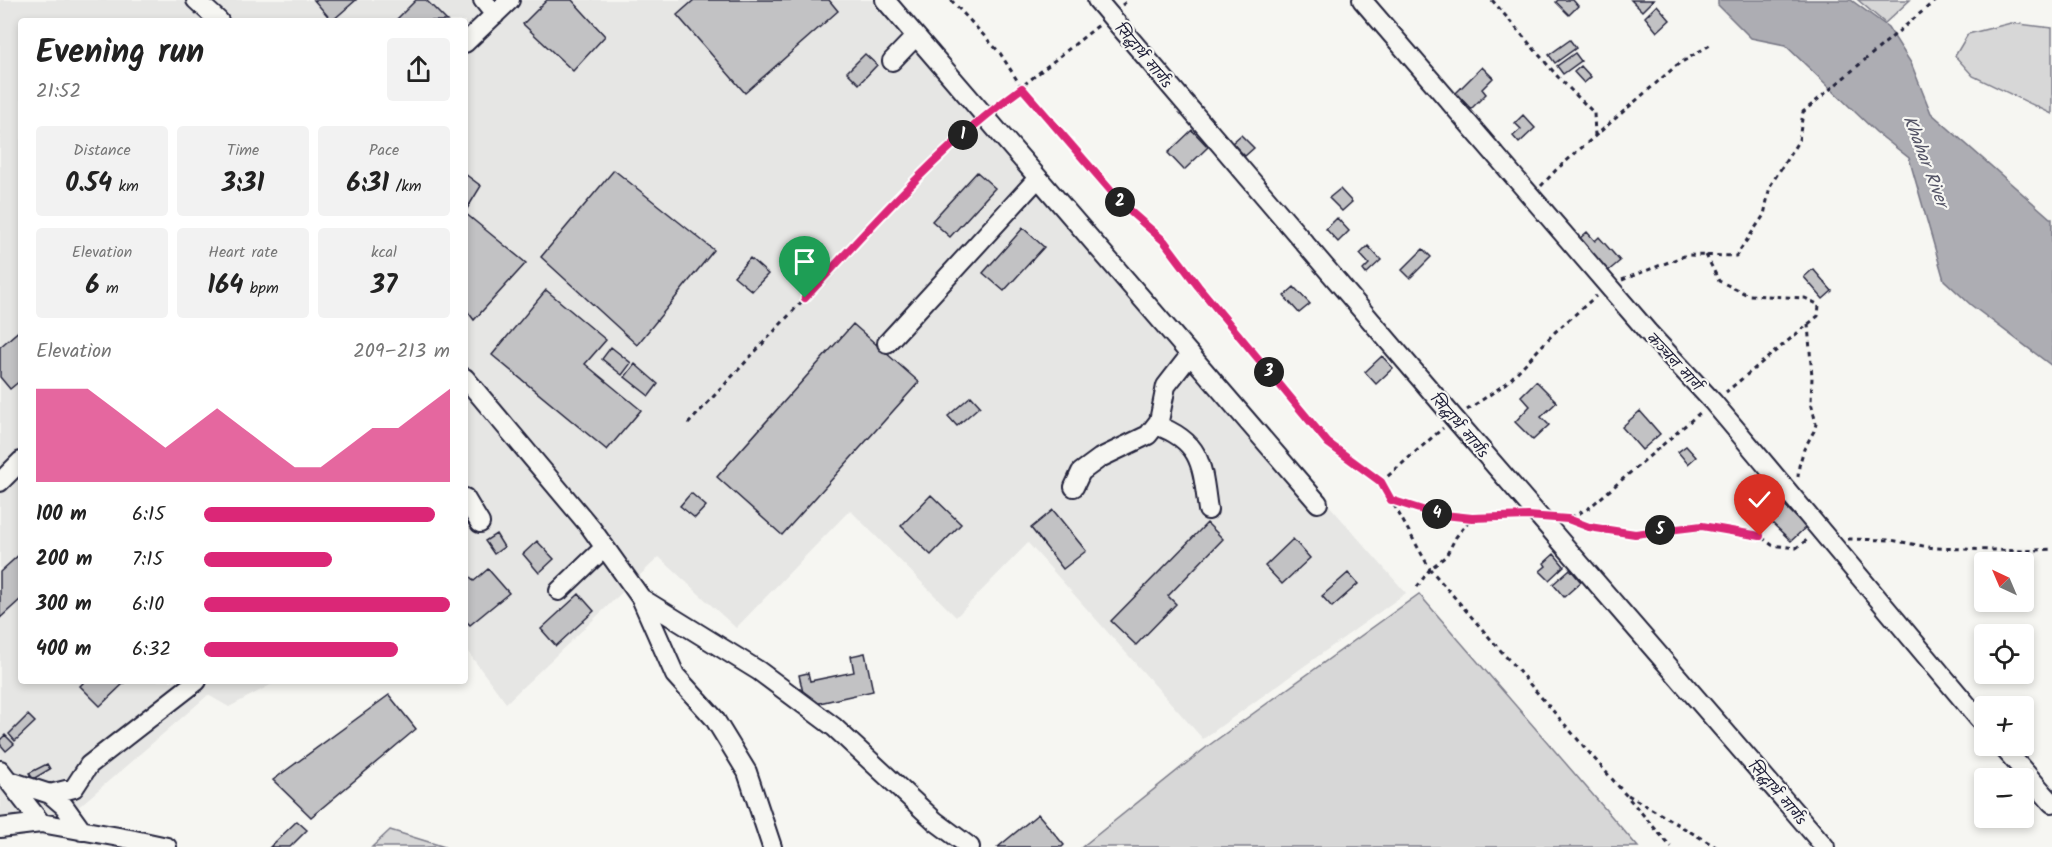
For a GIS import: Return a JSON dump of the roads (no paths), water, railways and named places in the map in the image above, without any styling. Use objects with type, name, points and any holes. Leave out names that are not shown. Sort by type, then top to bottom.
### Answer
[{"type":"street","points":[[196,0],[216,18]]},
{"type":"street","points":[[483,0],[495,15]]},
{"type":"street","points":[[468,40],[510,0]]},
{"type":"street","points":[[885,0],[1318,503]]},
{"type":"street","name":"सिद्धार्थ मार्गs","points":[[1097,0],[1825,847]]},
{"type":"street","name":"कञ्चन मार्ग","points":[[1362,0],[1647,332],[1713,402],[1974,713]]},
{"type":"street","points":[[892,61],[915,37]]},
{"type":"street","points":[[888,343],[1038,178]]},
{"type":"street","points":[[1074,487],[1081,472],[1100,458],[1148,435],[1159,421],[1166,386],[1190,355]]},
{"type":"street","points":[[468,386],[591,528],[641,598],[675,675],[714,718],[747,772],[772,847]]},
{"type":"street","points":[[1156,425],[1174,433],[1197,455],[1203,472],[1208,510]]},
{"type":"street","points":[[0,482],[18,464]]},
{"type":"street","points":[[468,503],[480,523]]},
{"type":"street","points":[[558,591],[605,547]]},
{"type":"street","points":[[641,598],[759,671],[834,727],[934,821],[970,847]]},
{"type":"street","points":[[50,794],[74,788],[89,765],[193,684]]},
{"type":"street","points":[[2011,756],[2052,803]]},
{"type":"street","points":[[5,776],[50,794],[64,806],[82,831]]},
{"type":"street","points":[[5,776],[41,824]]},
{"type":"street","points":[[0,828],[41,824],[167,847]]},
{"type":"water","name":"Khahar River","points":[[1718,0],[1851,0],[1888,27],[1911,63],[1931,113],[2052,218],[2052,366],[1971,305],[1944,280],[1909,158],[1876,132],[1785,45],[1751,38],[1718,5]]}]
